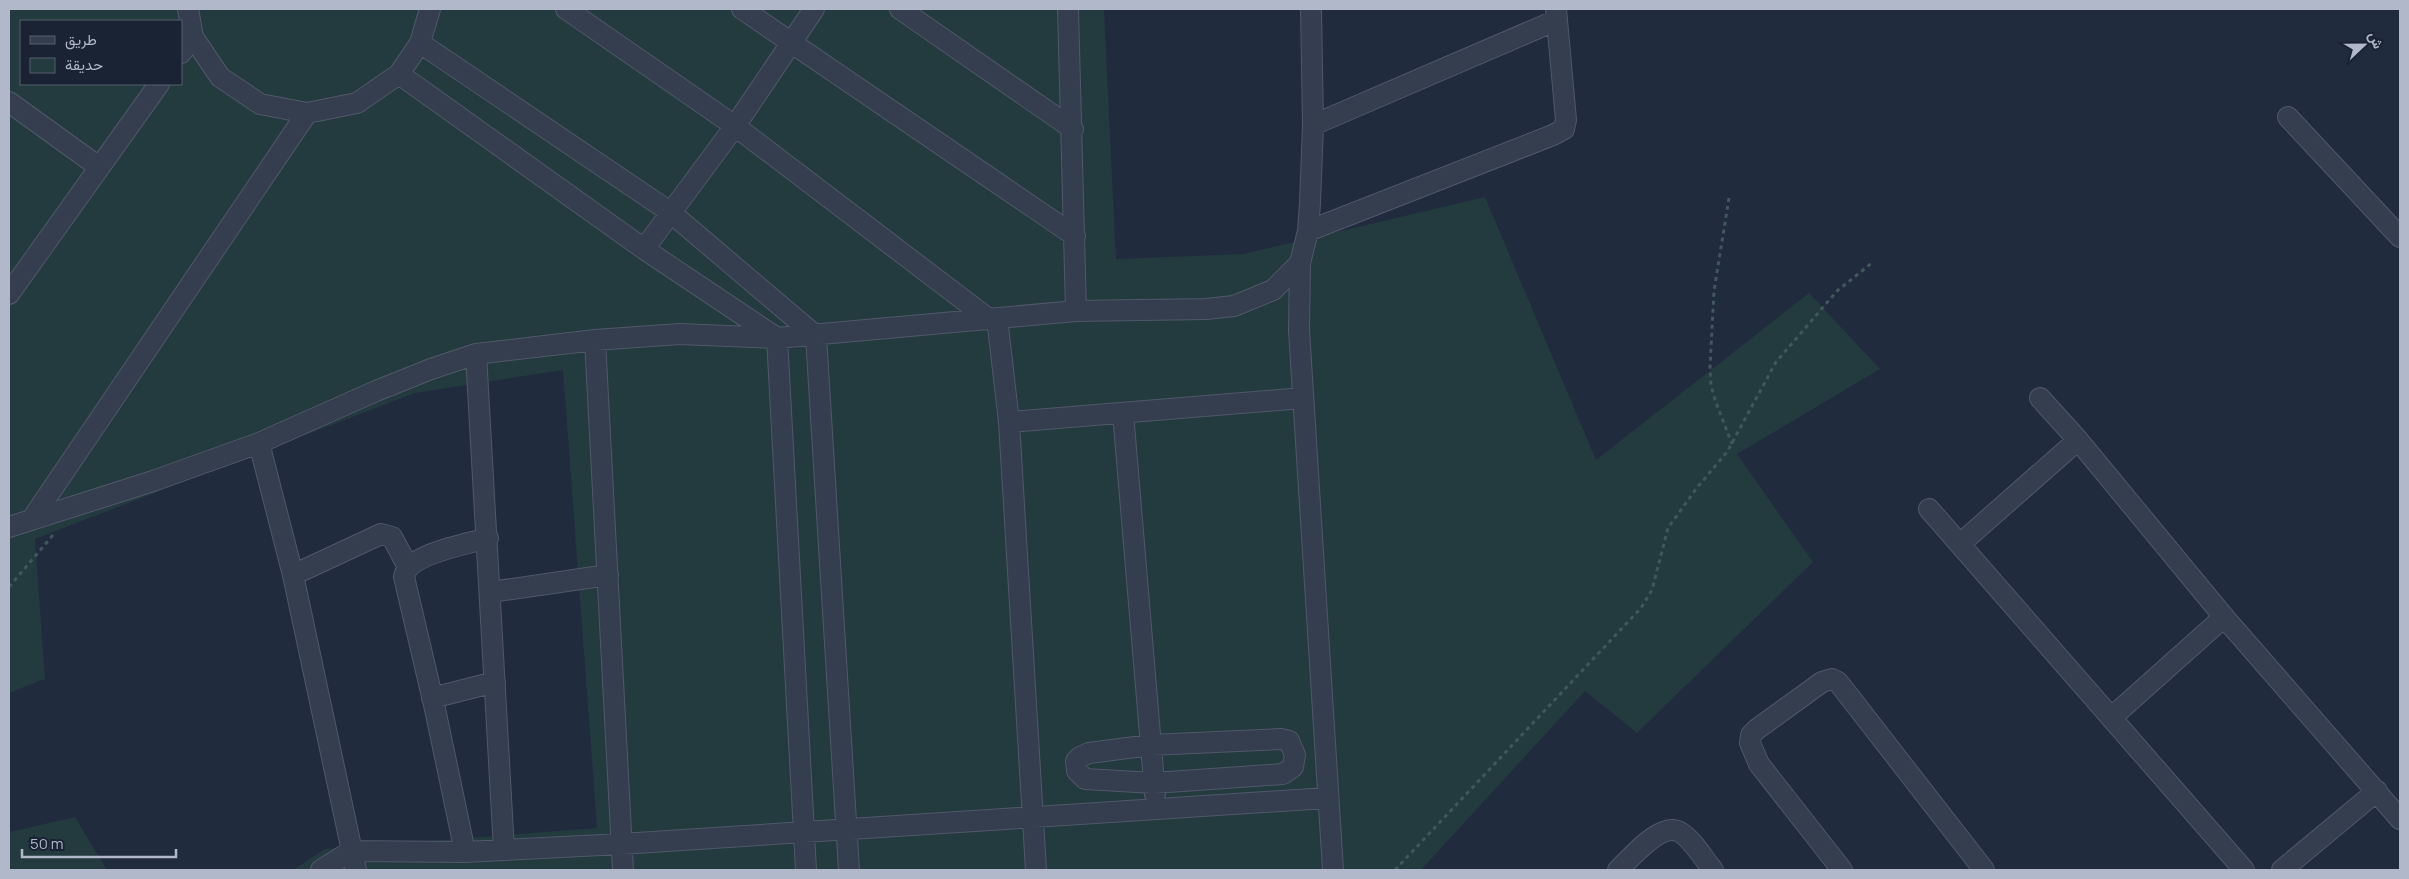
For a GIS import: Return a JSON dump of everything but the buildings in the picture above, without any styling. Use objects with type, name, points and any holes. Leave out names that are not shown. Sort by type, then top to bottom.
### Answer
[{"type":"street","points":[[188,9],[187,45],[220,77],[260,104],[307,113],[357,103],[399,74],[420,43],[430,9]]},
{"type":"street","points":[[566,9],[735,126],[993,319],[1009,422],[1036,870]]},
{"type":"street","points":[[742,9],[1075,236]]},
{"type":"street","points":[[644,249],[735,126],[814,9]]},
{"type":"street","points":[[900,9],[1073,129]]},
{"type":"street","points":[[1068,9],[1073,129],[1076,311]]},
{"type":"street","points":[[1314,10],[1313,125],[1308,230],[1300,263],[1299,330],[1333,870]]},
{"type":"street","points":[[1308,230],[1564,129],[1566,120],[1557,14],[1313,125]]},
{"type":"street","points":[[420,43],[670,212],[816,336],[849,870]]},
{"type":"street","points":[[399,74],[644,249],[776,338]]},
{"type":"street","points":[[9,294],[158,85]]},
{"type":"street","points":[[9,102],[99,167]]},
{"type":"street","points":[[32,519],[307,113]]},
{"type":"street","points":[[2288,117],[2400,237]]},
{"type":"street","points":[[9,527],[78,506],[259,443],[384,388],[476,354],[595,340],[680,334],[776,338],[816,336],[1076,311],[1206,309],[1234,306],[1273,290],[1300,263]]},
{"type":"street","points":[[776,338],[806,870]]},
{"type":"street","points":[[595,340],[623,870]]},
{"type":"street","points":[[476,354],[488,538],[504,850]]},
{"type":"street","points":[[1009,422],[1303,398]]},
{"type":"street","points":[[2040,398],[2078,440],[2224,617],[2377,790],[2400,819]]},
{"type":"street","points":[[1123,413],[1156,808]]},
{"type":"street","points":[[1960,544],[2078,440]]},
{"type":"street","points":[[259,443],[292,575],[356,870]]},
{"type":"street","points":[[1930,510],[2244,870]]},
{"type":"street","points":[[292,575],[381,534],[392,537],[408,567]]},
{"type":"street","points":[[464,852],[432,698],[404,584],[404,573],[418,559],[488,538]]},
{"type":"street","points":[[491,592],[608,575]]},
{"type":"street","points":[[2112,717],[2224,617]]},
{"type":"street","points":[[1842,870],[1760,764],[1750,743],[1751,735],[1757,728],[1822,682],[1832,679],[1838,682],[1984,870]]},
{"type":"street","points":[[432,698],[495,682]]},
{"type":"street","points":[[1281,739],[1289,741],[1295,755],[1293,767],[1283,774],[1154,783],[1085,779],[1077,770],[1076,761],[1080,756],[1089,753],[1150,745],[1281,739]]},
{"type":"street","points":[[2282,870],[2377,790]]},
{"type":"street","points":[[321,870],[352,851],[464,852],[621,844],[1327,798]]},
{"type":"street","points":[[1618,870],[1660,833],[1670,829],[1680,832],[1689,840],[1713,870]]},
{"type":"path","points":[[1730,198],[1714,291],[1710,367],[1711,385],[1732,444]]},
{"type":"path","points":[[1395,870],[1493,768],[1640,608],[1652,590],[1668,528],[1732,444],[1776,362],[1817,311],[1837,291],[1873,262]]},
{"type":"path","points":[[9,587],[78,506]]},
{"type":"green space","points":[[9,9],[1104,9],[1116,259],[1243,254],[1485,197],[1596,460],[1809,293],[1880,369],[1737,454],[1813,562],[1637,733],[1585,691],[1421,870],[293,870],[325,849],[597,828],[563,370],[415,393],[35,539],[45,679],[9,693]]},
{"type":"green space","points":[[75,817],[107,870],[9,870],[9,832]]}]
